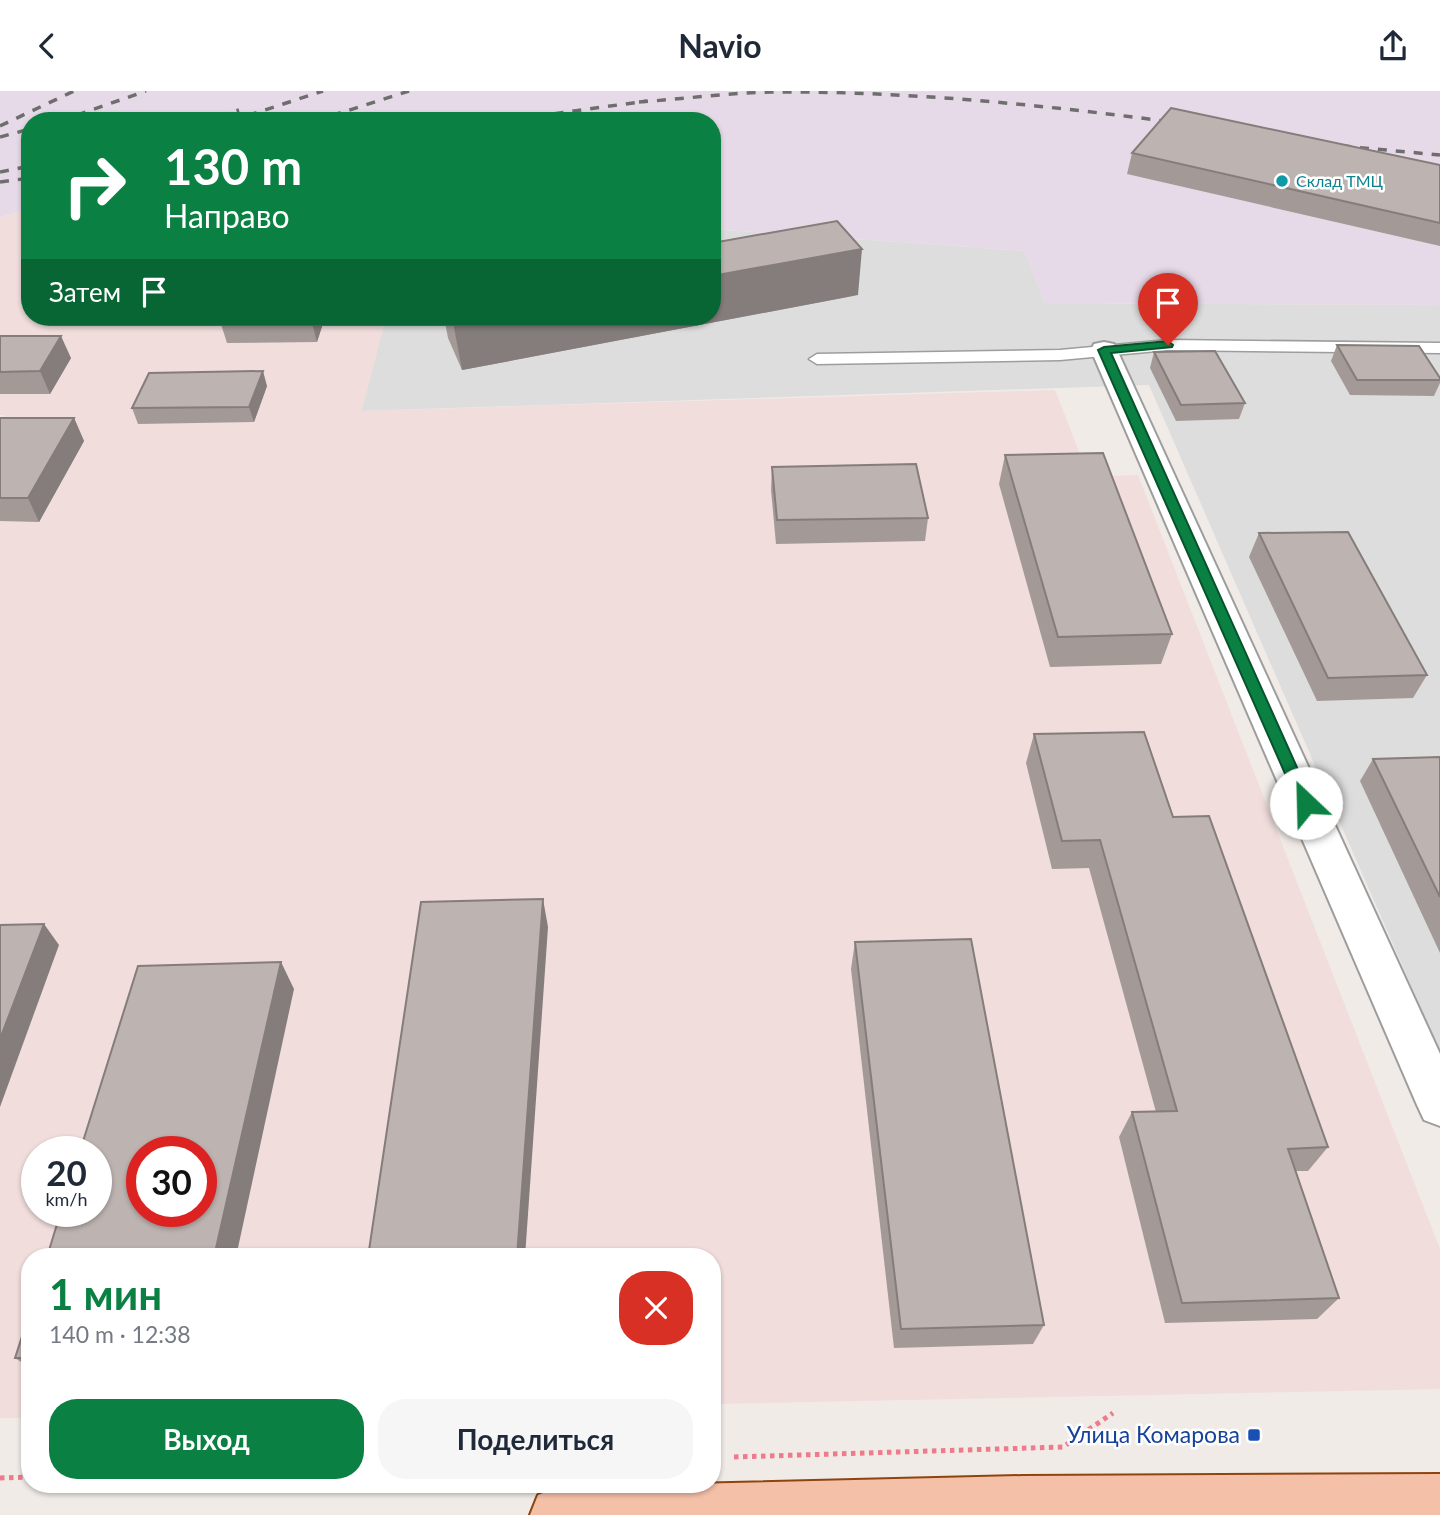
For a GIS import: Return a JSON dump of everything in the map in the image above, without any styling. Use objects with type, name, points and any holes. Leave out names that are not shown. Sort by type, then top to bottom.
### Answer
[{"type":"main road","points":[[558,1515],[1024,1504],[1440,1502]]},
{"type":"street","points":[[1104,350],[1440,1105]]},
{"type":"lane","points":[[817,359],[1060,355],[1168,345],[1440,348]]},
{"type":"path","points":[[726,1457],[1063,1447],[1113,1413]]},
{"type":"path","points":[[0,1478],[21,1477]]},
{"type":"shaded area","points":[[0,91],[1440,91],[1440,305],[1045,303],[1025,251],[721,230],[721,112],[21,112],[21,211],[0,217]]},
{"type":"shaded area","points":[[21,211],[21,326],[384,326],[362,411],[1055,390],[1089,477],[1138,475],[1440,1249],[1440,1389],[721,1404],[721,1248],[21,1248],[21,1418],[0,1418],[0,421],[4,415],[0,415],[0,217]]},
{"type":"shaded area","points":[[721,230],[1025,251],[1045,303],[1440,305],[1440,1052],[1149,385],[361,411],[384,326],[721,326]]},
{"type":"building","points":[[1171,108],[1440,165],[1440,223],[1132,153]]},
{"type":"building","points":[[837,221],[862,249],[721,274],[721,241]]},
{"type":"building","points":[[0,336],[61,336],[40,371],[0,372]]},
{"type":"building","points":[[1337,345],[1419,346],[1440,380],[1357,380]]},
{"type":"building","points":[[1215,351],[1245,403],[1181,405],[1154,352]]},
{"type":"building","points":[[263,371],[249,407],[132,408],[149,373]]},
{"type":"building","points":[[0,418],[74,418],[28,498],[0,498]]},
{"type":"building","points":[[1103,453],[1172,634],[1058,637],[1005,455]]},
{"type":"building","points":[[916,464],[928,518],[777,520],[772,467]]},
{"type":"building","points":[[1348,532],[1427,675],[1328,678],[1259,533]]},
{"type":"building","points":[[1144,732],[1173,817],[1209,816],[1328,1147],[1288,1149],[1339,1298],[1182,1303],[1132,1112],[1177,1111],[1100,840],[1062,841],[1034,734]]},
{"type":"building","points":[[1440,757],[1440,897],[1373,759]]},
{"type":"building","points":[[543,899],[518,1248],[369,1248],[421,902]]},
{"type":"building","points":[[44,924],[0,1039],[0,925]]},
{"type":"building","points":[[971,939],[1044,1325],[901,1329],[855,942]]},
{"type":"building","points":[[281,962],[216,1248],[50,1248],[56,1227],[112,1227],[112,1136],[85,1136],[138,966]]},
{"type":"building","points":[[21,1340],[21,1358],[15,1358]]},
{"type":"railway","points":[[30,112],[74,91]]},
{"type":"railway","points":[[86,112],[146,91]]},
{"type":"railway","points":[[259,112],[323,91]]},
{"type":"railway","points":[[343,112],[409,91]]},
{"type":"railway","points":[[641,102],[771,92],[874,94],[1027,105],[1179,123]]},
{"type":"railway","points":[[641,102],[647,101]]},
{"type":"railway","points":[[567,112],[641,102]]},
{"type":"railway","points":[[232,112],[239,110]]},
{"type":"railway","points":[[0,126],[21,116]]},
{"type":"railway","points":[[0,137],[21,131]]},
{"type":"railway","points":[[1342,146],[1440,155]]},
{"type":"railway","points":[[0,172],[21,168]]},
{"type":"railway","points":[[0,182],[21,179]]},
{"type":"place","name":"Склад ТМЦ","points":[[1282,181]]},
{"type":"place","name":"Улица Комарова","points":[[1254,1435]]},
{"type":"route","points":[[1168,345],[1104,350],[1306,803]]}]
